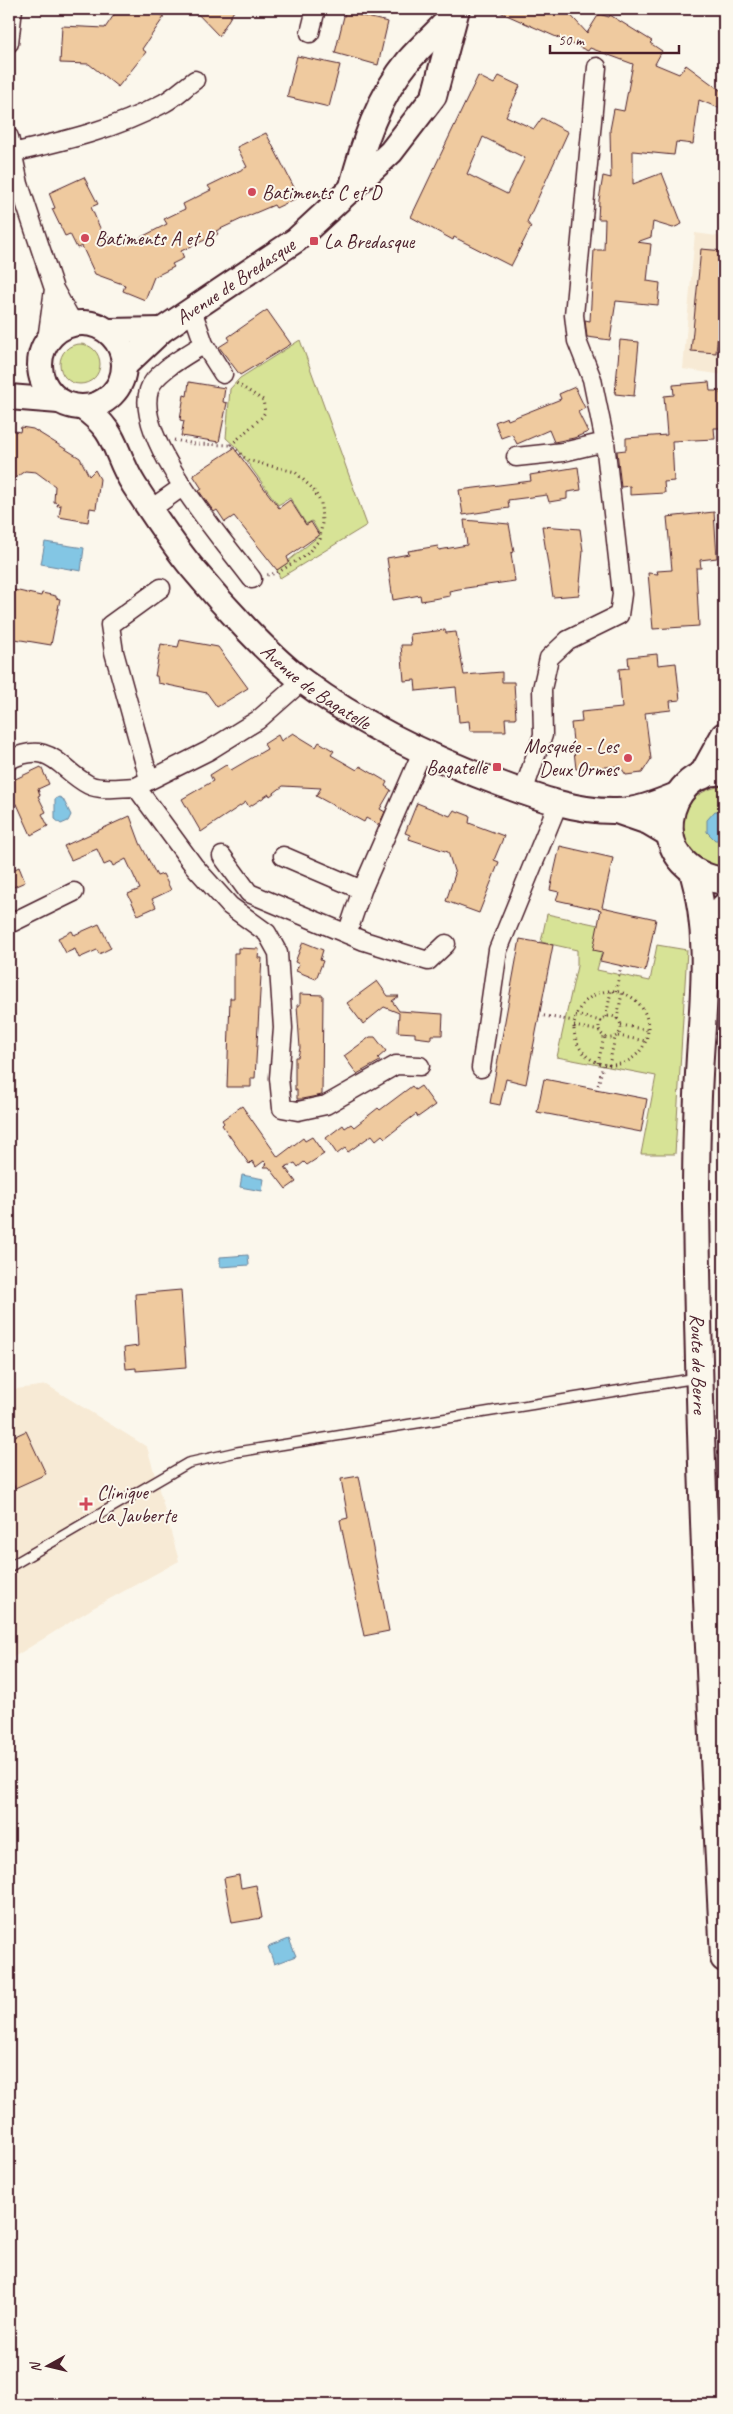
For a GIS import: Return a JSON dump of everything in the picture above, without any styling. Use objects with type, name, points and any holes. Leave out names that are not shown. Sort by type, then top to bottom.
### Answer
[{"type":"main road","points":[[724,736],[713,774],[689,784],[679,794],[670,814],[670,836],[677,856],[692,871],[708,879],[724,881]]},
{"type":"main road","name":"Route de Berre","points":[[692,871],[702,903],[705,979],[696,1182],[700,1378],[720,1797],[724,1958]]},
{"type":"main road","name":"Route de Berre","points":[[705,979],[713,939],[724,907]]},
{"type":"street","points":[[9,44],[13,9]]},
{"type":"street","points":[[310,33],[316,9]]},
{"type":"street","name":"Avenue de Bredasque","points":[[351,190],[362,148],[382,100],[408,61],[457,10]]},
{"type":"street","name":"Avenue de Bredasque","points":[[124,365],[162,330],[296,240],[391,152],[434,96],[457,10]]},
{"type":"street","points":[[523,792],[543,734],[542,689],[549,658],[568,640],[619,615],[622,594],[605,442],[592,379],[577,341],[574,315],[597,67]]},
{"type":"street","points":[[73,323],[54,289],[19,184],[10,145],[79,138],[123,122],[166,102],[195,80]]},
{"type":"street","points":[[54,289],[47,340],[40,355],[40,371],[46,388],[59,401]]},
{"type":"street","points":[[192,310],[204,344],[222,374]]},
{"type":"street","points":[[9,396],[59,401],[82,408],[95,405],[107,399],[117,389],[123,378],[124,365],[120,346],[109,332],[92,323],[73,323],[59,329],[47,340]]},
{"type":"street","name":"Avenue de Bredasque","points":[[109,332],[162,330]]},
{"type":"street","points":[[204,344],[167,368],[149,388],[147,413],[154,435],[182,487],[252,579]]},
{"type":"street","points":[[9,396],[40,371]]},
{"type":"street","points":[[110,432],[117,389]]},
{"type":"street","name":"Avenue de Bagatelle","points":[[82,408],[100,419],[110,432],[133,483],[194,570],[258,639],[302,681],[357,719],[460,769],[523,792],[593,810],[618,811],[646,806],[679,794]]},
{"type":"street","points":[[516,458],[562,452],[605,442]]},
{"type":"street","points":[[151,509],[182,487]]},
{"type":"street","points":[[162,588],[110,625],[142,783],[194,866],[230,906],[267,934],[278,953],[283,1028],[279,1078],[282,1108],[298,1111],[326,1105],[396,1065],[420,1066]]},
{"type":"street","points":[[9,760],[20,754],[47,754],[90,785],[142,783],[208,750],[258,720],[302,681]]},
{"type":"street","points":[[348,934],[362,890],[422,752]]},
{"type":"street","points":[[481,1068],[498,950],[559,802]]},
{"type":"street","name":"Avenue de Bagatelle","points":[[618,811],[648,822],[670,836]]},
{"type":"street","points":[[222,856],[249,893],[348,934],[428,961],[446,944]]},
{"type":"street","points":[[283,856],[362,890]]},
{"type":"street","points":[[9,924],[74,892]]},
{"type":"lane","points":[[9,1566],[188,1463],[247,1450],[700,1378]]},
{"type":"path","points":[[222,374],[263,400],[265,412],[231,445]]},
{"type":"path","points":[[154,435],[195,444],[231,445],[247,460],[295,472],[304,479],[321,503],[322,523],[320,539],[306,555],[277,573],[252,579]]},
{"type":"path","points":[[616,991],[621,966]]},
{"type":"path","points":[[600,1032],[601,1021],[606,1017],[611,991]]},
{"type":"path","points":[[616,991],[636,1001],[644,1010],[648,1030],[646,1041],[637,1055],[627,1062],[603,1065],[582,1052],[576,1043],[574,1020],[585,1001],[594,994],[616,991]]},
{"type":"path","points":[[622,993],[617,1019],[621,1025],[648,1030]]},
{"type":"path","points":[[539,1015],[574,1020]]},
{"type":"path","points":[[576,1015],[601,1021]]},
{"type":"path","points":[[606,1017],[617,1019]]},
{"type":"path","points":[[609,1065],[621,1025]]},
{"type":"path","points":[[574,1026],[600,1032],[604,1037]]},
{"type":"path","points":[[604,1037],[646,1041]]},
{"type":"path","points":[[598,1063],[604,1037]]},
{"type":"path","points":[[597,1090],[603,1065]]},
{"type":"shaded area","points":[[695,233],[724,237],[724,375],[683,369]]},
{"type":"shaded area","name":"Clinique La Jauberte","points":[[47,1385],[147,1447],[179,1561],[93,1608],[9,1660],[9,1390]]},
{"type":"green space","points":[[300,340],[367,525],[280,578],[277,570],[320,535],[312,521],[306,524],[290,498],[278,505],[237,448],[226,438],[230,389],[240,378]]},
{"type":"green space","points":[[80,344],[94,350],[100,364],[94,378],[80,384],[66,378],[60,364],[66,350]]},
{"type":"green space","points":[[724,786],[724,867],[706,863],[693,854],[685,842],[682,828],[684,813],[692,801],[705,791]]},
{"type":"green space","points":[[547,914],[598,925],[602,952],[597,970],[650,981],[657,945],[687,950],[675,1154],[641,1154],[656,1076],[557,1057],[577,966],[577,950],[541,942]]},
{"type":"water","points":[[45,542],[84,548],[81,571],[41,564]]},
{"type":"water","points":[[59,797],[63,799],[71,815],[68,821],[61,824],[55,819],[55,799]]},
{"type":"water","points":[[715,811],[724,812],[724,840],[715,840],[707,832],[707,820]]},
{"type":"water","points":[[242,1175],[264,1179],[262,1191],[240,1187]]},
{"type":"water","points":[[248,1255],[249,1265],[220,1267],[220,1257]]},
{"type":"water","points":[[289,1939],[296,1956],[274,1964],[268,1947]]},
{"type":"building","points":[[118,9],[153,9],[164,17],[142,49],[146,52],[118,87],[89,64],[60,63],[62,26],[105,28]]},
{"type":"building","points":[[193,9],[235,9],[219,36]]},
{"type":"building","points":[[493,9],[565,9],[587,33],[599,14],[609,17],[610,15],[652,41],[650,43],[662,51],[655,64],[679,74],[686,65],[724,93],[724,110],[699,100],[693,144],[676,142],[674,155],[633,151],[633,184],[662,173],[682,224],[673,228],[653,222],[651,237],[637,242],[651,244],[647,281],[660,283],[658,305],[616,301],[610,340],[587,337],[585,320],[590,321],[594,250],[604,250],[605,219],[598,219],[603,176],[611,178],[610,130],[614,109],[624,111],[633,64],[590,48],[588,51]]},
{"type":"building","points":[[345,12],[388,22],[378,65],[335,53]]},
{"type":"building","points":[[297,56],[340,65],[329,107],[287,97]]},
{"type":"building","points":[[478,76],[494,84],[499,76],[520,86],[506,116],[534,129],[542,118],[568,132],[527,222],[531,227],[511,266],[454,237],[453,240],[411,217]],"holes":[[[483,137],[525,158],[507,194],[467,174]]]},
{"type":"building","points":[[266,133],[299,197],[276,208],[274,205],[248,216],[216,231],[218,234],[181,251],[184,258],[172,264],[174,267],[154,277],[145,300],[123,291],[125,285],[95,274],[82,246],[77,248],[70,234],[65,236],[52,209],[55,208],[49,193],[84,177],[98,204],[91,207],[103,235],[128,244],[167,224],[164,219],[185,209],[183,204],[211,190],[208,186],[247,167],[237,147]]},
{"type":"building","points":[[701,249],[724,251],[724,273],[716,353],[691,351]]},
{"type":"building","points":[[267,310],[291,344],[240,375],[219,347],[230,340],[228,337]]},
{"type":"building","points":[[620,340],[639,342],[634,396],[615,394]]},
{"type":"building","points":[[189,382],[225,388],[223,402],[227,403],[219,442],[181,436],[184,421],[180,420],[184,395],[187,396]]},
{"type":"building","points":[[709,382],[710,391],[721,391],[724,428],[714,428],[715,439],[672,441],[674,481],[664,482],[665,493],[630,495],[630,486],[621,487],[617,451],[626,450],[626,438],[667,435],[664,396],[674,395],[673,385]]},
{"type":"building","points":[[575,387],[585,408],[578,412],[588,432],[574,438],[554,442],[549,430],[517,444],[512,434],[501,438],[495,422],[507,417],[508,420],[561,399],[559,394]]},
{"type":"building","points":[[21,427],[33,429],[80,458],[89,476],[95,470],[100,479],[96,509],[90,508],[88,522],[59,517],[61,505],[57,506],[58,503],[54,502],[55,486],[36,472],[25,471],[9,482],[9,430],[20,432]]},
{"type":"building","points":[[234,448],[279,508],[290,500],[306,525],[311,522],[319,535],[287,557],[289,562],[277,570],[234,516],[225,522],[217,510],[214,512],[199,491],[202,489],[193,475]]},
{"type":"building","points":[[578,467],[581,490],[567,492],[567,499],[549,502],[547,495],[508,500],[509,508],[463,515],[459,490],[531,481],[530,475]]},
{"type":"building","points":[[714,512],[717,558],[700,560],[701,568],[696,568],[699,626],[653,629],[648,573],[658,574],[657,571],[672,570],[667,517]]},
{"type":"building","points":[[464,520],[509,524],[514,552],[511,553],[515,581],[449,591],[450,596],[421,601],[420,595],[393,600],[387,558],[409,554],[408,551],[438,546],[439,550],[467,545]]},
{"type":"building","points":[[542,526],[580,529],[583,551],[579,595],[553,597]]},
{"type":"building","points":[[14,590],[41,596],[42,593],[56,596],[56,598],[60,599],[51,645],[9,638],[9,594],[13,594]]},
{"type":"building","points":[[445,630],[446,633],[456,632],[464,675],[502,672],[502,682],[514,682],[516,718],[505,718],[506,731],[470,731],[469,721],[459,722],[456,687],[416,691],[415,680],[404,681],[401,645],[411,645],[410,634]]},
{"type":"building","points":[[180,640],[218,647],[248,688],[217,707],[207,693],[158,683],[157,676],[155,676],[161,644],[178,647]]},
{"type":"building","points":[[657,654],[658,665],[676,663],[680,700],[670,701],[671,710],[645,713],[651,759],[642,773],[626,775],[620,766],[576,769],[571,723],[582,722],[581,712],[622,708],[619,669],[629,668],[628,657]]},
{"type":"building","points":[[293,733],[316,747],[319,742],[334,751],[331,755],[357,770],[360,766],[387,782],[385,786],[391,790],[380,809],[385,812],[379,825],[366,818],[364,822],[316,796],[321,788],[283,786],[270,796],[269,794],[249,807],[246,802],[201,832],[182,799],[213,781],[210,775],[226,765],[231,770],[267,749],[264,744],[278,735],[281,741]]},
{"type":"building","points":[[41,767],[49,784],[38,789],[40,795],[38,796],[46,812],[42,814],[48,826],[31,835],[17,804],[9,808],[9,782]]},
{"type":"building","points":[[417,803],[450,816],[454,810],[470,816],[469,823],[504,836],[494,860],[499,862],[479,913],[446,901],[455,874],[448,852],[409,839],[410,835],[405,833]]},
{"type":"building","points":[[130,816],[140,843],[157,876],[163,874],[171,890],[152,899],[156,907],[138,915],[128,894],[140,889],[126,859],[113,866],[111,862],[104,865],[97,849],[71,860],[64,846]]},
{"type":"building","points":[[560,846],[613,858],[602,907],[656,919],[645,971],[600,961],[603,952],[593,950],[601,910],[556,900],[559,892],[550,890]]},
{"type":"building","points":[[19,867],[25,882],[9,889],[9,872]]},
{"type":"building","points":[[99,924],[111,948],[99,954],[97,950],[79,958],[75,949],[66,953],[58,938],[72,931],[74,935]]},
{"type":"building","points":[[520,939],[553,945],[526,1084],[506,1079],[500,1105],[490,1103]]},
{"type":"building","points":[[303,942],[323,950],[320,960],[323,961],[316,979],[296,971],[299,964],[295,962]]},
{"type":"building","points":[[238,948],[259,949],[258,958],[262,958],[255,1078],[251,1078],[251,1087],[227,1087],[230,998],[234,998],[234,953],[238,953]]},
{"type":"building","points":[[377,981],[388,996],[399,996],[392,1001],[399,1011],[443,1014],[442,1035],[431,1035],[431,1039],[415,1037],[415,1033],[398,1032],[399,1013],[384,1007],[363,1024],[347,1003]]},
{"type":"building","points":[[300,994],[323,995],[322,1095],[297,1099],[297,1090],[295,1090],[295,1057],[298,1057],[300,1048],[297,1005],[300,1005]]},
{"type":"building","points":[[370,1037],[375,1037],[386,1051],[378,1058],[380,1061],[357,1074],[344,1056]]},
{"type":"building","points":[[544,1079],[647,1099],[641,1132],[537,1112]]},
{"type":"building","points":[[412,1086],[415,1090],[421,1086],[435,1105],[418,1117],[416,1114],[385,1138],[382,1135],[376,1140],[372,1135],[348,1152],[345,1148],[337,1154],[326,1138],[343,1125],[345,1128],[351,1124],[354,1127],[378,1108],[380,1110]]},
{"type":"building","points":[[242,1106],[278,1157],[303,1138],[305,1141],[312,1137],[324,1154],[307,1165],[304,1162],[298,1167],[295,1163],[285,1167],[296,1182],[286,1189],[269,1167],[263,1167],[267,1164],[264,1161],[256,1167],[252,1161],[249,1164],[222,1125],[224,1123],[222,1120]]},
{"type":"building","points":[[181,1290],[186,1367],[136,1371],[136,1368],[126,1369],[124,1348],[138,1346],[135,1294]]},
{"type":"building","points":[[26,1431],[46,1474],[15,1488],[9,1474],[9,1439]]},
{"type":"building","points":[[359,1476],[389,1631],[364,1636],[340,1520],[348,1518],[341,1479]]},
{"type":"building","points":[[239,1875],[241,1888],[256,1885],[262,1918],[232,1923],[224,1878]]},
{"type":"place","name":"Batiments C et D","points":[[252,192]]},
{"type":"place","name":"Batiments A et B","points":[[85,238]]},
{"type":"place","name":"La Bredasque","points":[[314,241]]},
{"type":"place","name":"Mosquée - Les Deux Ormes","points":[[628,758]]},
{"type":"place","name":"Bagatelle","points":[[497,767]]},
{"type":"place","name":"Clinique La Jauberte","points":[[86,1504]]}]
